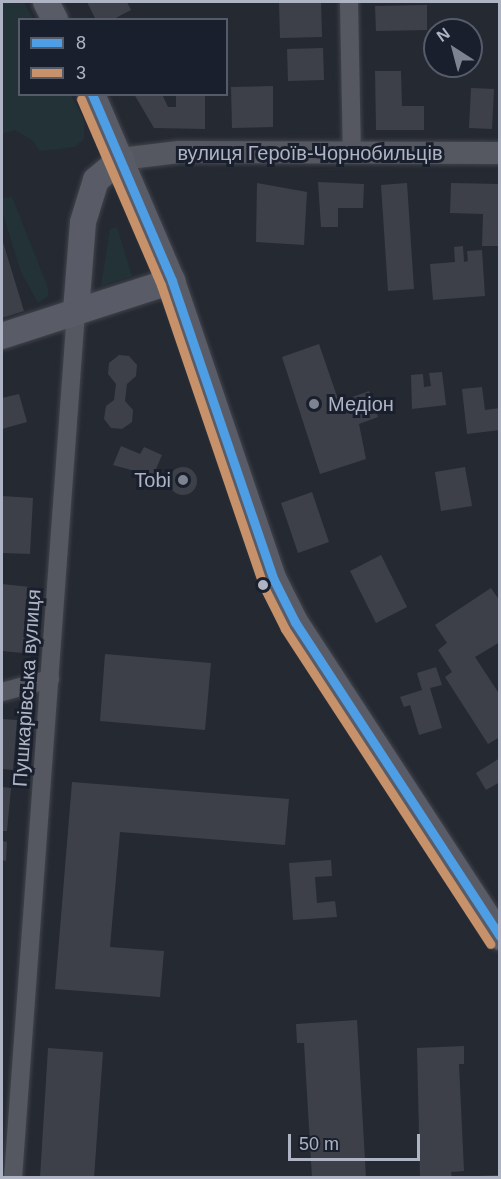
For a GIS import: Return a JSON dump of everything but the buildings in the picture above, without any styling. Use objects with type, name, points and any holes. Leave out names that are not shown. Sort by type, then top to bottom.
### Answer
[{"type":"main road","points":[[46,2],[54,18]]},
{"type":"main road","points":[[93,96],[172,281],[274,580],[295,622],[500,937]]},
{"type":"main road","points":[[76,311],[83,222],[96,180],[121,159]]},
{"type":"main road","points":[[2,336],[172,281]]},
{"type":"street","points":[[349,2],[352,153]]},
{"type":"street","name":"вулиця Героїв-Чорнобильців","points":[[121,159],[179,152],[500,153]]},
{"type":"street","name":"Пушкарівська вулиця","points":[[13,1178],[76,311]]},
{"type":"street","points":[[2,692],[50,679]]},
{"type":"shaded area","points":[[2,2],[24,2],[32,18],[18,18],[18,96],[72,96],[84,120],[84,139],[75,147],[40,151],[32,140],[15,130],[2,134]]},
{"type":"shaded area","points":[[12,197],[48,288],[48,296],[38,303],[21,272],[2,211],[2,198]]},
{"type":"shaded area","points":[[117,227],[132,276],[101,286],[110,229]]},
{"type":"transit line","name":"8","points":[[93,96],[172,281],[274,580],[295,622],[500,936]]},
{"type":"transit line","name":"3","points":[[81,99],[161,285],[263,585],[285,629],[490,944]]},
{"type":"place","name":"Медіон","points":[[314,404]]},
{"type":"place","name":"Tobi","points":[[183,480]]}]
